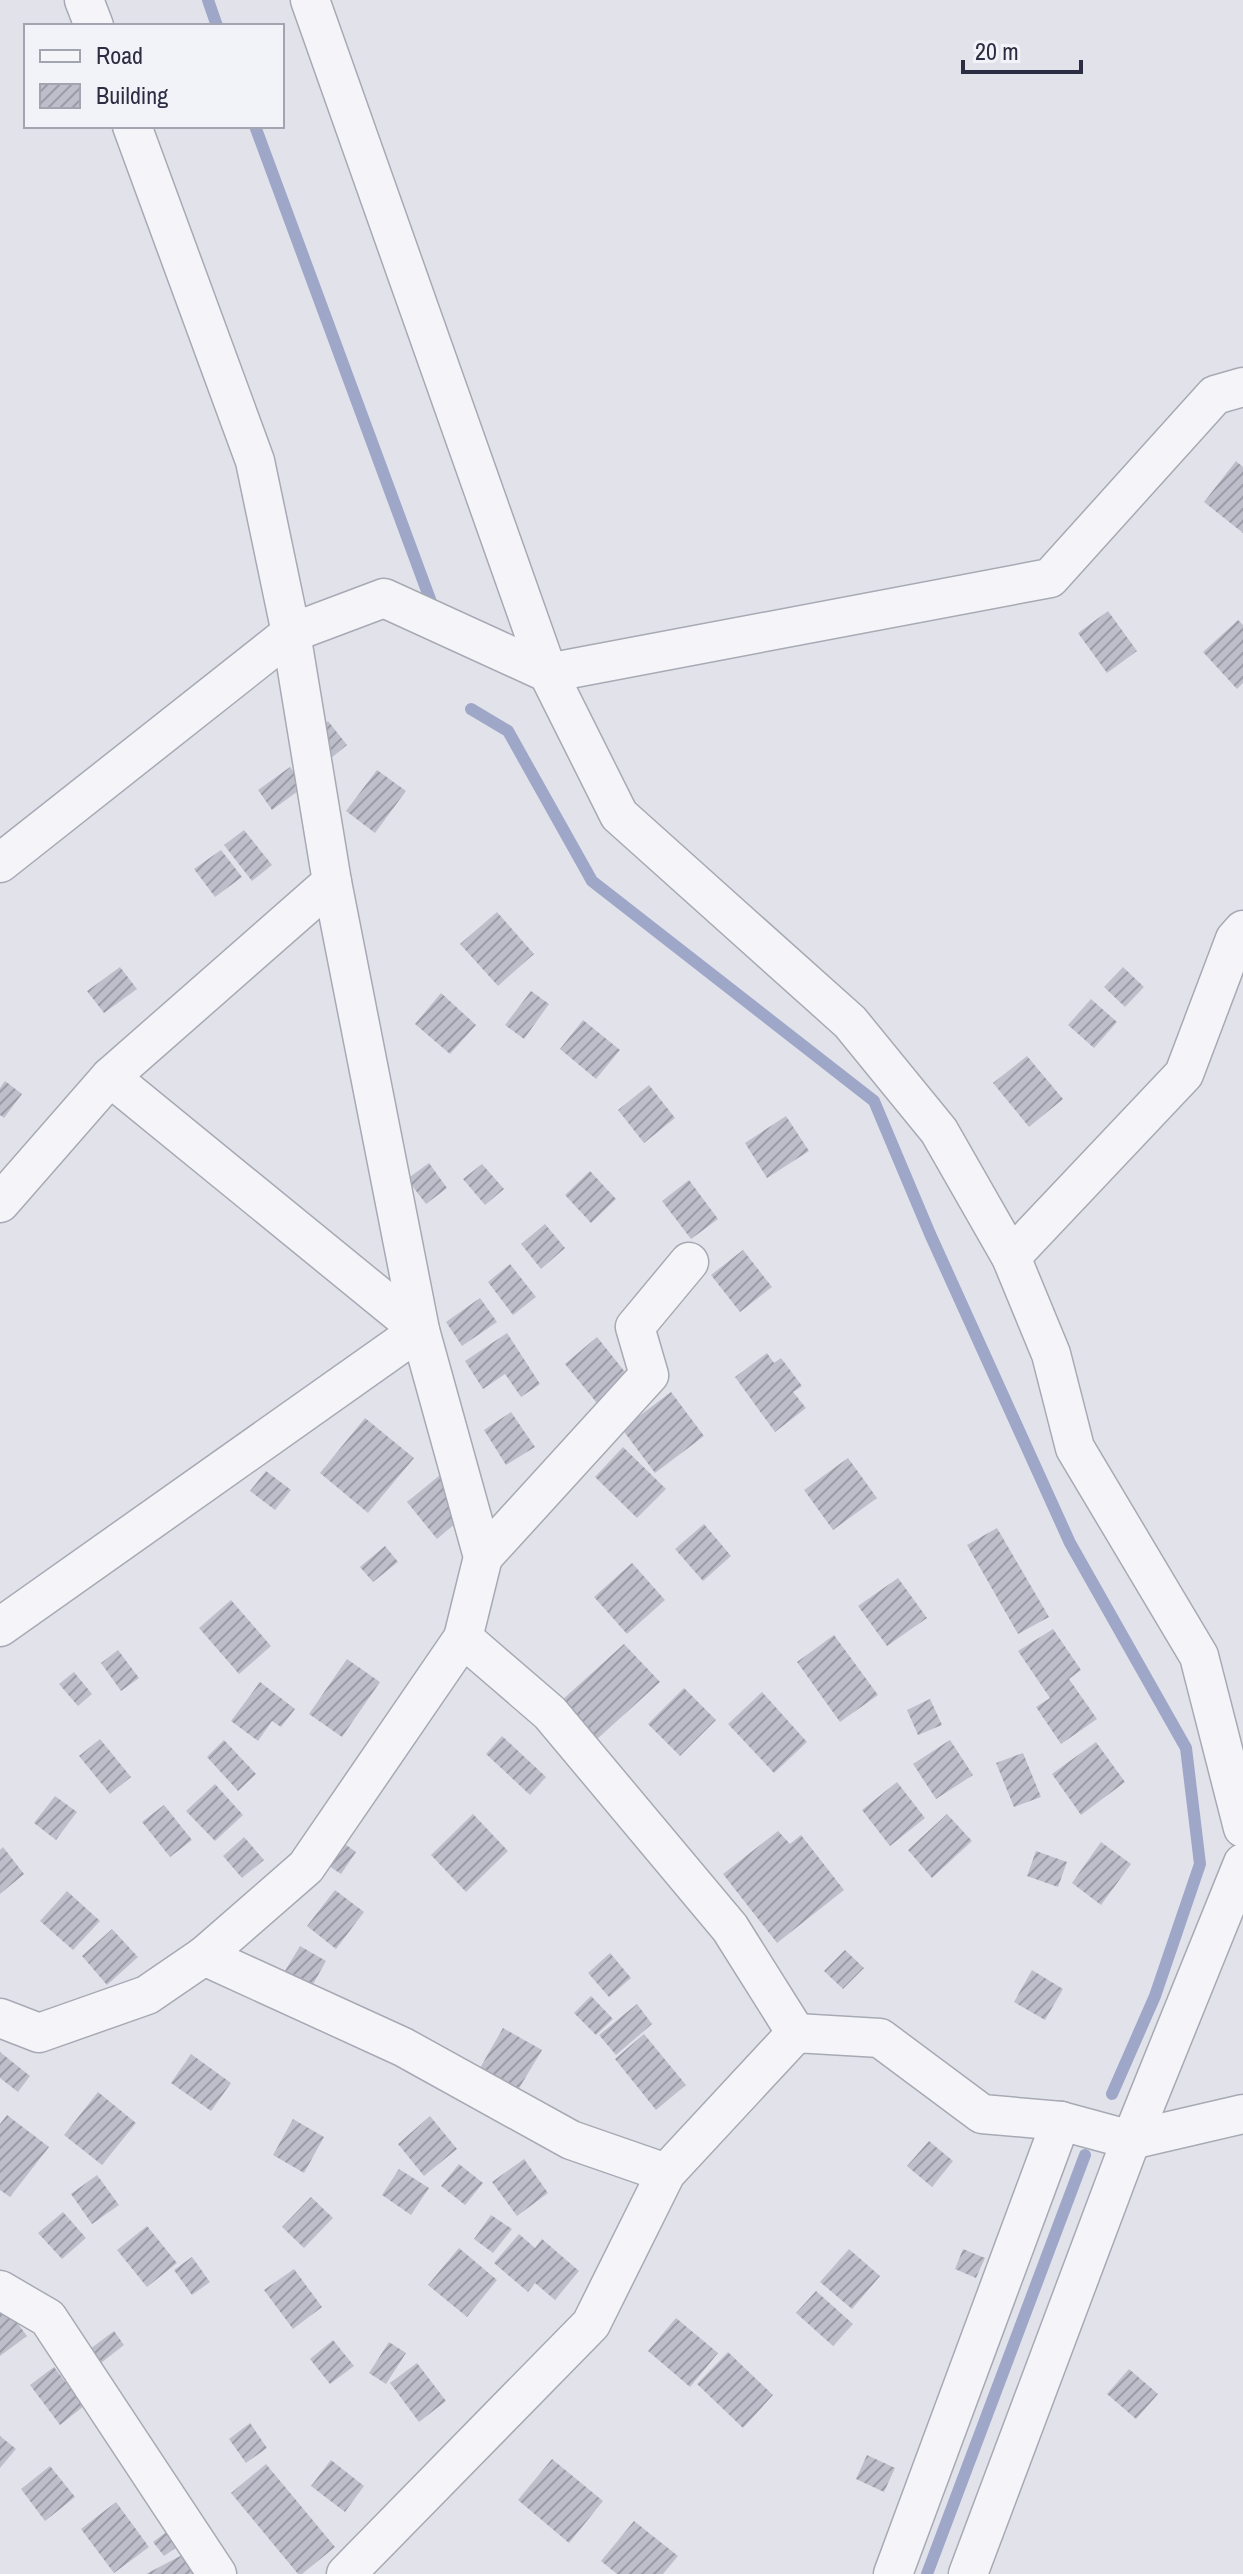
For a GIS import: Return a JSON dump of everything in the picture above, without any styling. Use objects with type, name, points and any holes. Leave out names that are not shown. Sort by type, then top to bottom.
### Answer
[{"type":"street","points":[[84,0],[93,24]]},
{"type":"street","points":[[310,0],[548,673],[619,815],[850,1022],[939,1131],[1011,1257],[1051,1354],[1075,1448],[1199,1656],[1243,1828]]},
{"type":"street","points":[[133,128],[255,461],[291,633],[332,882],[420,1330],[483,1557]]},
{"type":"street","points":[[0,863],[291,633],[384,598],[548,673],[1050,578],[1215,395],[1243,387]]},
{"type":"street","points":[[0,1203],[110,1077],[332,882]]},
{"type":"street","points":[[1011,1257],[1184,1074],[1235,939],[1243,930]]},
{"type":"street","points":[[110,1077],[420,1330]]},
{"type":"street","points":[[0,2018],[39,2033],[147,1995],[204,1956],[306,1867],[463,1638],[483,1557],[649,1375],[635,1327],[689,1262]]},
{"type":"street","points":[[0,1627],[420,1330]]},
{"type":"street","points":[[463,1638],[550,1713],[730,1928],[796,2033]]},
{"type":"street","points":[[968,2574],[1131,2140],[1243,1863]]},
{"type":"street","points":[[204,1956],[403,2047],[571,2140],[666,2173]]},
{"type":"street","points":[[796,2033],[880,2038],[982,2114],[1061,2121],[1131,2140],[1243,2114]]},
{"type":"street","points":[[346,2574],[591,2324],[666,2173],[796,2033]]},
{"type":"street","points":[[893,2574],[1061,2121]]},
{"type":"street","points":[[0,2290],[48,2318],[217,2574]]},
{"type":"building","points":[[1236,461],[1243,467],[1243,533],[1204,502]]},
{"type":"building","points":[[1108,611],[1137,651],[1107,673],[1078,633]]},
{"type":"building","points":[[1238,620],[1243,625],[1243,683],[1237,689],[1203,652]]},
{"type":"building","points":[[328,721],[347,745],[330,759],[311,735]]},
{"type":"building","points":[[290,767],[305,786],[272,810],[258,790]]},
{"type":"building","points":[[377,770],[406,791],[375,833],[346,811]]},
{"type":"building","points":[[244,830],[272,865],[252,881],[224,845]]},
{"type":"building","points":[[221,850],[242,877],[215,897],[194,869]]},
{"type":"building","points":[[497,912],[534,954],[498,986],[460,944]]},
{"type":"building","points":[[120,967],[137,989],[104,1013],[87,991]]},
{"type":"building","points":[[1123,967],[1144,987],[1125,1007],[1104,987]]},
{"type":"building","points":[[531,991],[549,1004],[524,1039],[505,1025]]},
{"type":"building","points":[[441,993],[476,1025],[450,1054],[415,1024]]},
{"type":"building","points":[[1091,999],[1117,1022],[1094,1048],[1068,1025]]},
{"type":"building","points":[[583,1020],[620,1050],[596,1079],[560,1049]]},
{"type":"building","points":[[1027,1056],[1063,1099],[1029,1127],[993,1083]]},
{"type":"building","points":[[5,1081],[22,1094],[4,1118],[0,1115],[0,1088]]},
{"type":"building","points":[[649,1085],[675,1118],[644,1143],[618,1110]]},
{"type":"building","points":[[786,1116],[809,1151],[767,1178],[745,1143]]},
{"type":"building","points":[[429,1163],[447,1188],[426,1204],[407,1179]]},
{"type":"building","points":[[482,1164],[504,1189],[485,1205],[463,1179]]},
{"type":"building","points":[[590,1171],[616,1199],[591,1223],[565,1195]]},
{"type":"building","points":[[689,1180],[718,1219],[691,1239],[662,1201]]},
{"type":"building","points":[[545,1224],[565,1248],[541,1269],[521,1244]]},
{"type":"building","points":[[743,1250],[772,1287],[740,1312],[711,1275]]},
{"type":"building","points":[[510,1264],[536,1297],[513,1315],[488,1282]]},
{"type":"building","points":[[480,1298],[497,1322],[462,1346],[446,1322]]},
{"type":"building","points":[[507,1333],[540,1384],[521,1397],[505,1374],[483,1389],[465,1361]]},
{"type":"building","points":[[597,1337],[633,1382],[601,1408],[565,1364]]},
{"type":"building","points":[[767,1353],[774,1363],[781,1358],[802,1386],[793,1392],[806,1408],[775,1432],[735,1377]]},
{"type":"building","points":[[671,1392],[704,1436],[655,1473],[622,1429]]},
{"type":"building","points":[[511,1412],[535,1447],[506,1465],[484,1430]]},
{"type":"building","points":[[365,1418],[414,1458],[368,1513],[320,1473]]},
{"type":"building","points":[[623,1447],[666,1489],[637,1518],[595,1477]]},
{"type":"building","points":[[848,1458],[877,1498],[833,1530],[804,1490]]},
{"type":"building","points":[[266,1471],[291,1490],[275,1510],[250,1491]]},
{"type":"building","points":[[440,1475],[469,1512],[437,1539],[407,1502]]},
{"type":"building","points":[[704,1524],[731,1556],[703,1581],[675,1549]]},
{"type":"building","points":[[997,1528],[1049,1617],[1018,1634],[967,1545]]},
{"type":"building","points":[[385,1546],[398,1562],[373,1582],[360,1567]]},
{"type":"building","points":[[632,1563],[665,1600],[627,1634],[594,1597]]},
{"type":"building","points":[[898,1578],[927,1618],[887,1646],[858,1606]]},
{"type":"building","points":[[231,1600],[271,1646],[239,1674],[199,1628]]},
{"type":"building","points":[[1053,1629],[1081,1670],[1069,1679],[1097,1719],[1061,1744],[1036,1707],[1050,1698],[1018,1651]]},
{"type":"building","points":[[834,1635],[878,1695],[840,1722],[797,1662]]},
{"type":"building","points":[[624,1644],[660,1682],[596,1740],[561,1701]]},
{"type":"building","points":[[118,1650],[139,1678],[121,1691],[101,1663]]},
{"type":"building","points":[[347,1659],[380,1682],[342,1737],[309,1714]]},
{"type":"building","points":[[74,1672],[92,1694],[78,1706],[59,1684]]},
{"type":"building","points":[[260,1682],[295,1709],[281,1727],[272,1721],[258,1741],[231,1721]]},
{"type":"building","points":[[684,1688],[716,1720],[680,1756],[648,1724]]},
{"type":"building","points":[[762,1692],[807,1742],[774,1773],[728,1724]]},
{"type":"building","points":[[930,1699],[942,1725],[918,1735],[907,1710]]},
{"type":"building","points":[[502,1736],[546,1777],[530,1795],[486,1754]]},
{"type":"building","points":[[100,1739],[131,1777],[110,1794],[79,1756]]},
{"type":"building","points":[[224,1740],[256,1774],[238,1791],[207,1757]]},
{"type":"building","points":[[950,1740],[973,1775],[936,1799],[913,1764]]},
{"type":"building","points":[[1096,1742],[1125,1782],[1081,1815],[1052,1774]]},
{"type":"building","points":[[1023,1753],[1041,1797],[1014,1807],[996,1763]]},
{"type":"building","points":[[897,1782],[925,1818],[890,1846],[862,1810]]},
{"type":"building","points":[[215,1784],[243,1815],[215,1841],[186,1811]]},
{"type":"building","points":[[55,1796],[77,1812],[56,1840],[34,1823]]},
{"type":"building","points":[[164,1805],[192,1840],[170,1857],[142,1822]]},
{"type":"building","points":[[473,1814],[508,1851],[466,1892],[431,1855]]},
{"type":"building","points":[[947,1814],[972,1841],[932,1878],[908,1850]]},
{"type":"building","points":[[778,1831],[790,1844],[801,1835],[844,1890],[777,1943],[723,1874]]},
{"type":"building","points":[[244,1837],[264,1860],[242,1878],[223,1856]]},
{"type":"building","points":[[338,1839],[356,1852],[341,1874],[323,1862]]},
{"type":"building","points":[[1101,1842],[1131,1864],[1101,1905],[1072,1883]]},
{"type":"building","points":[[3,1847],[24,1874],[0,1894],[0,1850]]},
{"type":"building","points":[[1036,1851],[1067,1862],[1058,1887],[1027,1876]]},
{"type":"building","points":[[335,1890],[364,1912],[336,1949],[307,1926]]},
{"type":"building","points":[[67,1891],[100,1921],[73,1950],[40,1921]]},
{"type":"building","points":[[112,1929],[138,1957],[107,1985],[82,1956]]},
{"type":"building","points":[[300,1946],[326,1961],[312,1986],[285,1971]]},
{"type":"building","points":[[845,1950],[864,1968],[843,1989],[824,1971]]},
{"type":"building","points":[[610,1953],[631,1978],[609,1997],[588,1973]]},
{"type":"building","points":[[1032,1970],[1063,1989],[1045,2020],[1014,2002]]},
{"type":"building","points":[[591,1996],[613,2019],[596,2035],[574,2013]]},
{"type":"building","points":[[637,2004],[652,2024],[616,2055],[599,2035]]},
{"type":"building","points":[[503,2028],[542,2050],[518,2090],[480,2068]]},
{"type":"building","points":[[644,2034],[686,2085],[656,2110],[615,2059]]},
{"type":"building","points":[[0,2052],[30,2076],[18,2092],[0,2078]]},
{"type":"building","points":[[191,2054],[231,2083],[211,2111],[171,2083]]},
{"type":"building","points":[[98,2092],[136,2123],[102,2165],[64,2135]]},
{"type":"building","points":[[7,2115],[49,2147],[10,2197],[0,2190],[0,2124]]},
{"type":"building","points":[[430,2116],[457,2149],[424,2176],[398,2144]]},
{"type":"building","points":[[293,2119],[324,2137],[304,2173],[273,2155]]},
{"type":"building","points":[[929,2141],[953,2161],[932,2187],[907,2166]]},
{"type":"building","points":[[524,2159],[548,2193],[517,2216],[492,2182]]},
{"type":"building","points":[[459,2164],[483,2183],[465,2205],[441,2186]]},
{"type":"building","points":[[399,2169],[429,2188],[411,2215],[382,2195]]},
{"type":"building","points":[[97,2175],[119,2205],[92,2224],[71,2194]]},
{"type":"building","points":[[311,2197],[333,2218],[304,2248],[282,2227]]},
{"type":"building","points":[[63,2212],[86,2238],[62,2259],[38,2233]]},
{"type":"building","points":[[491,2215],[512,2229],[493,2253],[474,2239]]},
{"type":"building","points":[[147,2226],[177,2263],[147,2287],[117,2250]]},
{"type":"building","points":[[519,2234],[535,2248],[542,2239],[579,2271],[555,2300],[535,2283],[528,2292],[494,2263]]},
{"type":"building","points":[[459,2248],[497,2280],[467,2317],[428,2285]]},
{"type":"building","points":[[849,2249],[880,2276],[852,2309],[820,2282]]},
{"type":"building","points":[[963,2249],[985,2258],[976,2278],[955,2269]]},
{"type":"building","points":[[192,2257],[210,2282],[192,2295],[174,2270]]},
{"type":"building","points":[[294,2269],[322,2307],[293,2329],[264,2290]]},
{"type":"building","points":[[816,2291],[853,2324],[833,2346],[796,2313]]},
{"type":"building","points":[[0,2300],[27,2336],[0,2356]]},
{"type":"building","points":[[676,2318],[718,2353],[690,2387],[648,2351]]},
{"type":"building","points":[[114,2331],[124,2345],[101,2363],[90,2349]]},
{"type":"building","points":[[333,2340],[354,2366],[330,2384],[310,2359]]},
{"type":"building","points":[[389,2342],[406,2353],[386,2384],[369,2373]]},
{"type":"building","points":[[728,2352],[773,2395],[743,2428],[697,2384]]},
{"type":"building","points":[[417,2363],[446,2401],[419,2422],[390,2383]]},
{"type":"building","points":[[54,2367],[84,2406],[60,2425],[30,2385]]},
{"type":"building","points":[[1129,2369],[1158,2394],[1136,2419],[1107,2394]]},
{"type":"building","points":[[250,2423],[267,2448],[246,2463],[229,2439]]},
{"type":"building","points":[[0,2436],[16,2449],[0,2468]]},
{"type":"building","points":[[867,2455],[895,2468],[884,2492],[856,2479]]},
{"type":"building","points":[[552,2459],[603,2501],[569,2543],[518,2500]]},
{"type":"building","points":[[331,2460],[364,2486],[345,2512],[311,2486]]},
{"type":"building","points":[[266,2464],[335,2547],[302,2574],[298,2574],[231,2493]]},
{"type":"building","points":[[50,2466],[75,2497],[45,2521],[21,2489]]},
{"type":"building","points":[[116,2502],[149,2547],[114,2573],[81,2529]]},
{"type":"building","points":[[634,2521],[678,2556],[663,2574],[617,2574],[601,2561]]},
{"type":"building","points":[[169,2530],[180,2545],[164,2556],[153,2542]]},
{"type":"building","points":[[186,2553],[197,2574],[146,2574]]},
{"type":"waterway","points":[[208,0],[216,24]]},
{"type":"waterway","points":[[256,128],[434,610]]},
{"type":"waterway","points":[[471,709],[508,731],[592,881],[874,1101],[930,1234],[1070,1543],[1186,1748],[1200,1864],[1155,1996],[1112,2094]]},
{"type":"waterway","points":[[927,2574],[1085,2155]]}]
